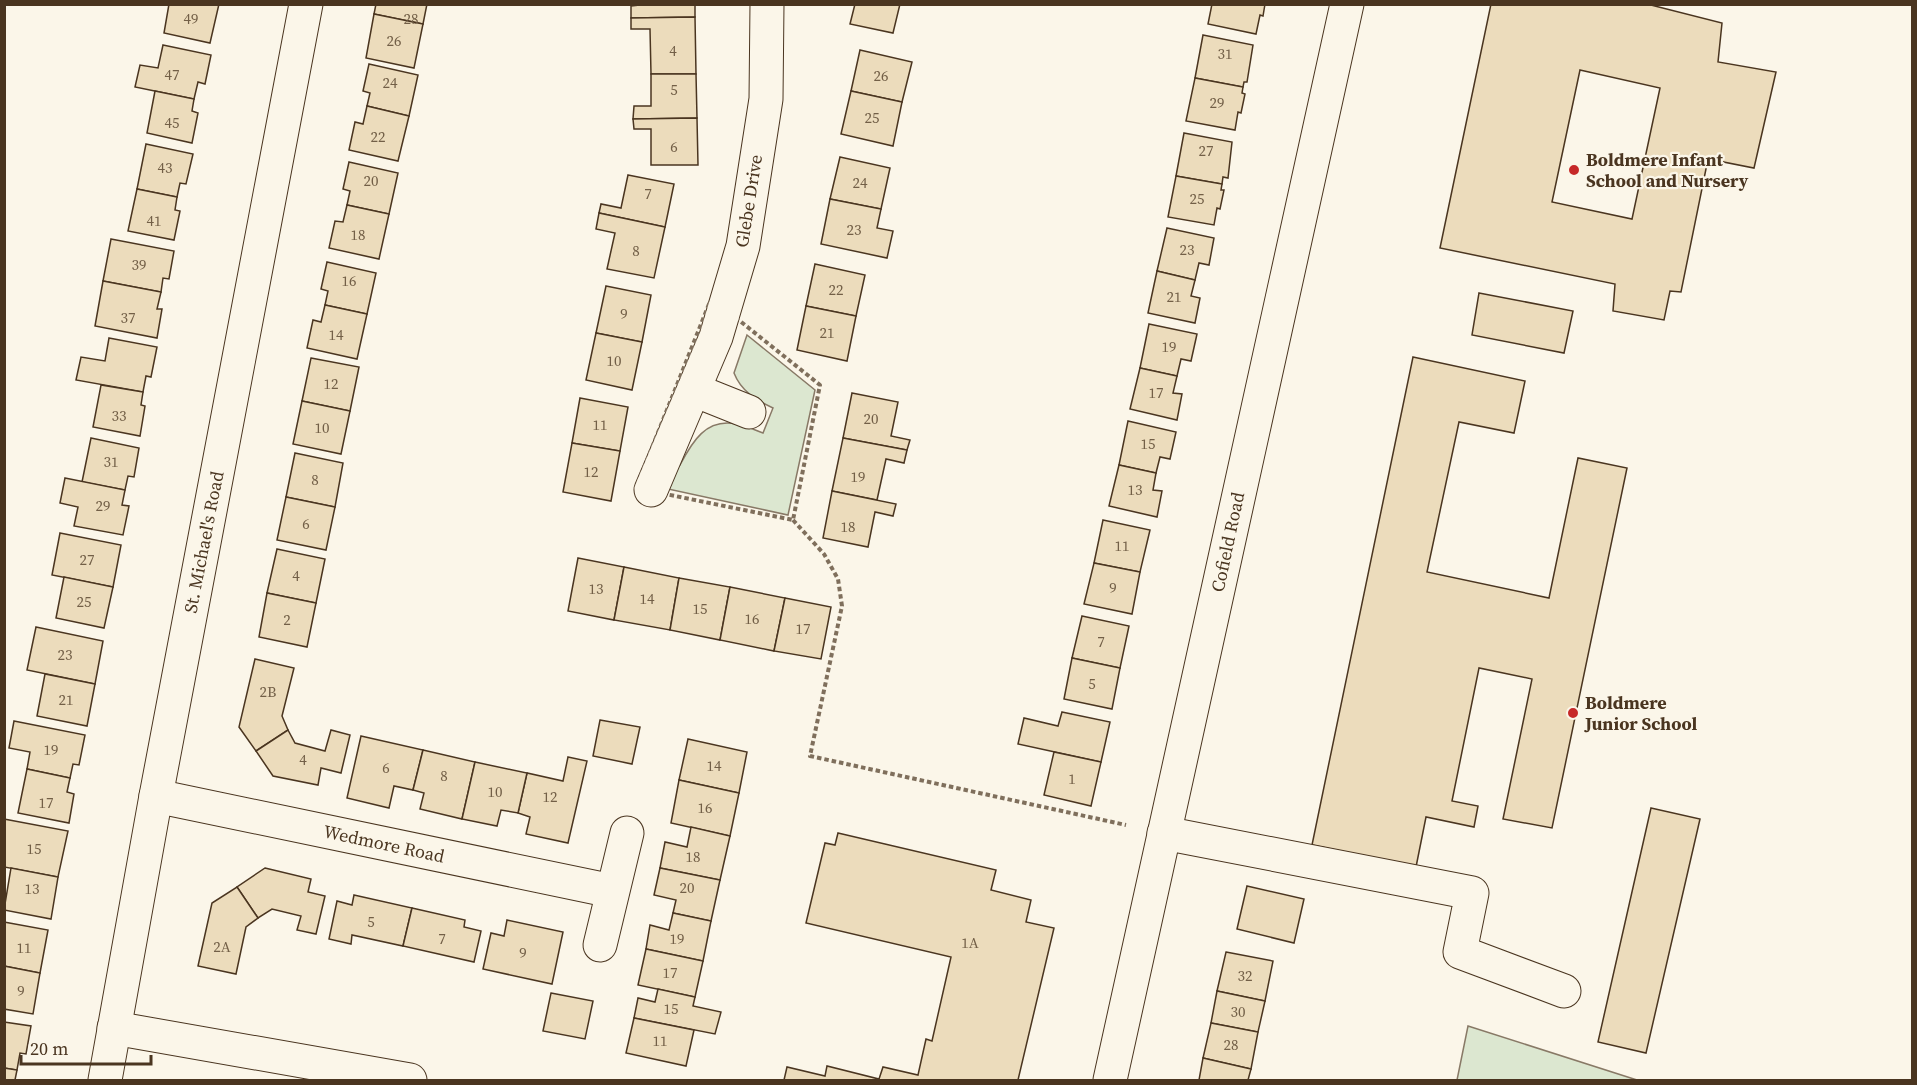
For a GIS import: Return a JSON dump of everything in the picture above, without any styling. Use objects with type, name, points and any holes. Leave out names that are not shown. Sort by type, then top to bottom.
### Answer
[{"type":"street","name":"St. Michael's Road","points":[[105,1080],[156,796],[306,4]]},
{"type":"street","name":"Glebe Drive","points":[[651,490],[716,338],[743,246],[766,99],[767,4]]},
{"type":"street","name":"Cofield Road","points":[[1110,1080],[1347,4]]},
{"type":"street","points":[[694,390],[749,412]]},
{"type":"street","name":"Wedmore Road","points":[[156,796],[612,891]]},
{"type":"street","points":[[600,945],[627,833]]},
{"type":"street","points":[[1164,833],[1472,893],[1460,952],[1564,991]]},
{"type":"street","points":[[114,1028],[410,1080]]},
{"type":"path","points":[[793,520],[824,554],[838,579],[842,606],[810,756],[1164,833]]},
{"type":"green space","points":[[747,335],[815,390],[788,515],[645,484],[654,456],[680,465],[695,440],[708,428],[725,423],[763,433],[773,408],[750,394],[734,373]]},
{"type":"green space","points":[[1468,1026],[1637,1080],[1457,1080]]},
{"type":"building","points":[[169,4],[219,4],[210,43],[164,33]]},
{"type":"building","points":[[376,4],[427,4],[423,24],[374,14]]},
{"type":"building","points":[[695,4],[695,17],[631,18],[631,6]]},
{"type":"building","points":[[855,4],[900,4],[893,33],[850,24]]},
{"type":"building","points":[[1212,4],[1265,4],[1256,34],[1208,24]]},
{"type":"building","points":[[1491,4],[1647,4],[1722,23],[1718,62],[1776,72],[1754,168],[1708,159],[1681,292],[1670,291],[1664,320],[1613,311],[1615,284],[1440,248]],"holes":[[[1580,70],[1660,88],[1632,219],[1552,202]]]},
{"type":"building","points":[[374,14],[423,24],[414,68],[366,58]]},
{"type":"building","points":[[695,17],[696,74],[651,74],[650,29],[631,29],[631,18]]},
{"type":"building","points":[[1203,35],[1253,45],[1247,82],[1244,82],[1243,87],[1195,78]]},
{"type":"building","points":[[163,45],[211,55],[205,84],[198,82],[194,99],[135,87],[140,65],[158,68]]},
{"type":"building","points":[[860,50],[912,62],[902,102],[851,91]]},
{"type":"building","points":[[369,64],[418,75],[409,116],[367,106],[370,93],[363,91]]},
{"type":"building","points":[[651,74],[696,74],[697,118],[633,119],[634,106],[651,106]]},
{"type":"building","points":[[1195,78],[1243,87],[1242,93],[1245,94],[1241,113],[1238,112],[1235,130],[1186,121]]},
{"type":"building","points":[[155,91],[194,99],[192,111],[198,113],[192,143],[147,133]]},
{"type":"building","points":[[851,91],[902,102],[893,146],[841,134]]},
{"type":"building","points":[[367,106],[409,116],[398,161],[349,150],[355,122],[363,124]]},
{"type":"building","points":[[697,118],[698,165],[651,165],[651,129],[634,129],[633,119]]},
{"type":"building","points":[[1184,133],[1232,142],[1228,178],[1223,177],[1222,184],[1176,176]]},
{"type":"building","points":[[146,144],[193,154],[186,184],[180,183],[177,197],[137,189]]},
{"type":"building","points":[[840,157],[890,168],[881,209],[830,199]]},
{"type":"building","points":[[349,162],[398,173],[389,214],[347,205],[350,191],[343,189]]},
{"type":"building","points":[[628,175],[674,184],[665,227],[599,213],[601,204],[621,208]]},
{"type":"building","points":[[1176,176],[1222,184],[1221,190],[1224,190],[1214,225],[1168,217]]},
{"type":"building","points":[[137,189],[177,197],[175,210],[180,211],[174,240],[128,231]]},
{"type":"building","points":[[830,199],[881,209],[877,228],[893,231],[887,258],[821,244]]},
{"type":"building","points":[[347,205],[389,214],[379,259],[329,248],[335,221],[343,222]]},
{"type":"building","points":[[599,213],[665,227],[654,278],[607,269],[615,233],[596,229]]},
{"type":"building","points":[[1167,228],[1214,238],[1209,265],[1199,263],[1195,280],[1157,271]]},
{"type":"building","points":[[111,239],[174,251],[169,279],[163,278],[161,292],[103,281]]},
{"type":"building","points":[[327,262],[376,273],[367,314],[325,305],[328,291],[321,289]]},
{"type":"building","points":[[815,264],[865,275],[856,316],[806,306]]},
{"type":"building","points":[[1157,271],[1195,280],[1191,296],[1200,298],[1195,323],[1148,313]]},
{"type":"building","points":[[103,281],[161,292],[157,309],[162,309],[157,338],[95,326]]},
{"type":"building","points":[[606,286],[651,295],[642,342],[596,333]]},
{"type":"building","points":[[1479,293],[1573,311],[1564,353],[1472,335]]},
{"type":"building","points":[[325,305],[367,314],[357,359],[307,348],[313,320],[321,322]]},
{"type":"building","points":[[806,306],[856,316],[847,361],[797,350]]},
{"type":"building","points":[[1149,324],[1197,334],[1191,361],[1181,359],[1177,376],[1140,368]]},
{"type":"building","points":[[596,333],[642,342],[632,390],[586,380]]},
{"type":"building","points":[[109,338],[157,347],[151,377],[146,376],[143,392],[76,380],[81,357],[105,361]]},
{"type":"building","points":[[1413,357],[1525,381],[1514,433],[1459,422],[1427,572],[1549,598],[1578,458],[1627,468],[1552,828],[1503,819],[1532,679],[1479,668],[1452,801],[1478,806],[1474,827],[1426,817],[1416,867],[1312,845]]},
{"type":"building","points":[[311,358],[359,367],[350,411],[302,401]]},
{"type":"building","points":[[1140,368],[1177,376],[1173,393],[1182,394],[1177,420],[1130,409]]},
{"type":"building","points":[[101,385],[143,392],[141,405],[145,406],[140,436],[93,427]]},
{"type":"building","points":[[852,393],[898,402],[891,436],[910,440],[907,450],[843,438]]},
{"type":"building","points":[[580,398],[628,407],[620,451],[572,443]]},
{"type":"building","points":[[302,401],[350,411],[341,454],[293,444]]},
{"type":"building","points":[[1128,421],[1176,432],[1170,459],[1160,457],[1156,473],[1119,465]]},
{"type":"building","points":[[91,438],[139,448],[134,477],[128,476],[125,490],[82,482]]},
{"type":"building","points":[[843,438],[907,450],[904,463],[886,459],[877,500],[832,491]]},
{"type":"building","points":[[572,443],[620,451],[611,501],[563,492]]},
{"type":"building","points":[[295,453],[343,463],[335,507],[286,497]]},
{"type":"building","points":[[1119,465],[1156,473],[1153,490],[1162,491],[1157,517],[1109,506]]},
{"type":"building","points":[[65,478],[125,490],[122,505],[129,506],[123,535],[74,526],[78,507],[60,503]]},
{"type":"building","points":[[832,491],[896,504],[893,516],[875,512],[868,547],[823,538]]},
{"type":"building","points":[[286,497],[335,507],[326,550],[277,540]]},
{"type":"building","points":[[1103,520],[1150,530],[1140,572],[1094,563]]},
{"type":"building","points":[[60,533],[121,545],[113,587],[52,575]]},
{"type":"building","points":[[277,549],[325,559],[316,603],[267,593]]},
{"type":"building","points":[[578,558],[624,567],[614,620],[568,611]]},
{"type":"building","points":[[1094,563],[1140,572],[1132,614],[1084,604]]},
{"type":"building","points":[[624,567],[679,578],[670,630],[614,620]]},
{"type":"building","points":[[64,577],[113,587],[104,628],[56,618]]},
{"type":"building","points":[[679,578],[730,587],[720,640],[670,630]]},
{"type":"building","points":[[730,587],[785,598],[774,651],[720,640]]},
{"type":"building","points":[[267,593],[316,603],[307,647],[259,637]]},
{"type":"building","points":[[785,598],[831,607],[821,659],[774,651]]},
{"type":"building","points":[[1082,616],[1129,626],[1120,668],[1072,658]]},
{"type":"building","points":[[36,627],[103,641],[95,684],[27,670]]},
{"type":"building","points":[[1072,658],[1120,668],[1112,709],[1064,699]]},
{"type":"building","points":[[255,659],[294,668],[282,716],[288,730],[256,751],[239,727]]},
{"type":"building","points":[[45,674],[95,684],[87,726],[37,716]]},
{"type":"building","points":[[1062,712],[1110,722],[1101,762],[1018,744],[1024,718],[1058,726]]},
{"type":"building","points":[[600,720],[640,727],[632,764],[593,756]]},
{"type":"building","points":[[14,721],[85,735],[79,765],[73,764],[70,778],[27,769],[30,752],[9,748]]},
{"type":"building","points":[[288,730],[295,743],[325,751],[331,730],[350,735],[341,773],[321,768],[318,785],[273,776],[256,751]]},
{"type":"building","points":[[361,736],[423,750],[413,790],[394,786],[389,808],[347,798]]},
{"type":"building","points":[[688,739],[747,752],[739,793],[679,780]]},
{"type":"building","points":[[423,750],[475,762],[462,819],[420,809],[424,793],[413,790]]},
{"type":"building","points":[[1054,752],[1101,762],[1091,806],[1044,795]]},
{"type":"building","points":[[568,757],[587,761],[568,843],[526,834],[530,817],[518,813],[527,773],[563,781]]},
{"type":"building","points":[[475,762],[527,773],[518,813],[501,810],[497,826],[462,819]]},
{"type":"building","points":[[27,769],[70,778],[67,792],[74,794],[69,823],[18,813]]},
{"type":"building","points":[[679,780],[739,793],[730,836],[671,823]]},
{"type":"building","points":[[1651,808],[1700,819],[1646,1053],[1598,1042]]},
{"type":"building","points":[[4,819],[68,831],[58,877],[4,867]]},
{"type":"building","points":[[691,827],[730,836],[720,880],[660,868],[665,842],[687,847]]},
{"type":"building","points":[[838,833],[996,870],[991,890],[1031,900],[1026,922],[1054,928],[1018,1080],[784,1080],[787,1067],[825,1076],[827,1066],[879,1079],[883,1067],[918,1075],[926,1039],[932,1041],[951,957],[806,923],[825,843],[835,845]]},
{"type":"building","points":[[11,868],[58,877],[51,919],[4,910]]},
{"type":"building","points":[[265,868],[311,879],[308,892],[325,896],[316,934],[297,930],[301,916],[272,909],[258,918],[237,887]]},
{"type":"building","points":[[660,868],[720,880],[711,921],[673,913],[676,900],[654,895]]},
{"type":"building","points":[[1247,886],[1304,899],[1294,943],[1237,929]]},
{"type":"building","points":[[237,887],[258,918],[246,927],[236,974],[198,966],[212,903]]},
{"type":"building","points":[[354,895],[412,908],[403,946],[352,935],[351,944],[329,939],[337,901],[352,905]]},
{"type":"building","points":[[412,908],[465,920],[464,927],[481,931],[474,962],[403,946]]},
{"type":"building","points":[[673,913],[711,921],[703,961],[646,949],[650,925],[669,930]]},
{"type":"building","points":[[507,920],[563,932],[552,984],[483,969],[491,933],[504,936]]},
{"type":"building","points":[[4,922],[48,930],[40,973],[4,966]]},
{"type":"building","points":[[646,949],[703,961],[695,997],[638,985]]},
{"type":"building","points":[[1226,952],[1273,961],[1265,1001],[1217,991]]},
{"type":"building","points":[[4,966],[40,973],[33,1014],[4,1009]]},
{"type":"building","points":[[658,989],[695,997],[693,1006],[721,1012],[715,1034],[634,1018],[638,998],[655,1002]]},
{"type":"building","points":[[1217,991],[1265,1001],[1258,1032],[1211,1023]]},
{"type":"building","points":[[551,993],[593,1001],[585,1039],[543,1031]]},
{"type":"building","points":[[634,1018],[694,1030],[686,1066],[626,1053]]},
{"type":"building","points":[[4,1022],[31,1026],[26,1054],[20,1053],[17,1070],[4,1068]]},
{"type":"building","points":[[1211,1023],[1258,1032],[1251,1069],[1203,1058]]},
{"type":"building","points":[[1203,1058],[1251,1069],[1248,1080],[1199,1080]]},
{"type":"building","points":[[4,1068],[17,1070],[15,1080],[4,1080]]},
{"type":"place","name":"Boldmere Infant School and Nursery","points":[[1574,170]]},
{"type":"place","name":"Boldmere Junior School","points":[[1573,713]]}]
